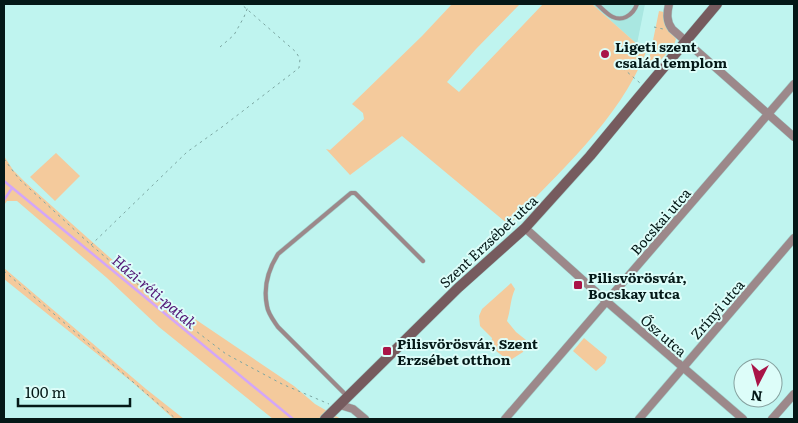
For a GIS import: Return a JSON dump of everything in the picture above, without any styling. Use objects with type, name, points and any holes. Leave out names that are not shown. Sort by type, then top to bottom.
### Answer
[{"type":"street","points":[[669,4],[668,22],[672,29],[794,138]]},
{"type":"street","name":"Szent Erzsébet utca","points":[[325,419],[458,288],[525,228],[595,150],[717,4]]},
{"type":"street","name":"Bocskai utca","points":[[504,419],[794,84]]},
{"type":"street","name":"Ősz utca","points":[[525,228],[606,301],[743,419]]},
{"type":"street","name":"Zrínyi utca","points":[[639,419],[794,238]]},
{"type":"street","points":[[772,419],[794,394]]},
{"type":"street","points":[[340,406],[353,409],[365,419]]},
{"type":"lane","points":[[597,4],[616,19],[623,18],[633,12],[637,4]]},
{"type":"lane","points":[[348,397],[278,328],[272,319],[267,308],[266,290],[267,276],[272,263],[278,254],[351,193],[355,193],[423,260]]},
{"type":"path","points":[[91,245],[187,152],[299,68],[300,59],[296,52],[241,4]]},
{"type":"path","points":[[220,47],[234,35],[249,4]]},
{"type":"path","points":[[618,64],[642,86]]},
{"type":"path","points":[[4,159],[18,179],[91,245],[226,354],[282,384],[327,403],[340,406]]},
{"type":"path","points":[[4,271],[176,419]]},
{"type":"shaded area","points":[[452,4],[520,4],[447,82],[459,92],[543,4],[592,4],[646,52],[634,77],[604,123],[567,165],[509,225],[402,136],[350,175],[326,149],[330,150],[364,119],[363,113],[352,104]]},
{"type":"shaded area","points":[[592,4],[645,4],[637,44]]},
{"type":"shaded area","points":[[659,11],[664,12],[664,22],[676,39],[674,45],[657,64],[649,60]]},
{"type":"shaded area","points":[[56,153],[80,176],[55,201],[30,177]]},
{"type":"shaded area","points":[[4,156],[13,170],[26,183],[153,296],[184,321],[189,315],[294,386],[315,404],[341,419],[273,419],[159,327],[107,278],[17,201],[7,201],[4,205]]},
{"type":"shaded area","points":[[4,268],[184,419],[174,419],[132,382],[4,279]]},
{"type":"shaded area","points":[[511,283],[515,289],[507,321],[526,340],[523,352],[509,361],[491,347],[492,338],[480,326],[479,316],[482,309]]},
{"type":"shaded area","points":[[584,338],[607,357],[605,363],[596,371],[573,351]]},
{"type":"waterway","name":"Házi-réti-patak","points":[[4,181],[293,419]]},
{"type":"waterway","points":[[4,200],[12,188]]},
{"type":"place","name":"Ligeti szent család templom","points":[[605,54]]},
{"type":"place","name":"Pilisvörösvár, Bocskay utca","points":[[578,285]]},
{"type":"place","name":"Pilisvörösvár, Szent Erzsébet otthon","points":[[387,351]]}]
